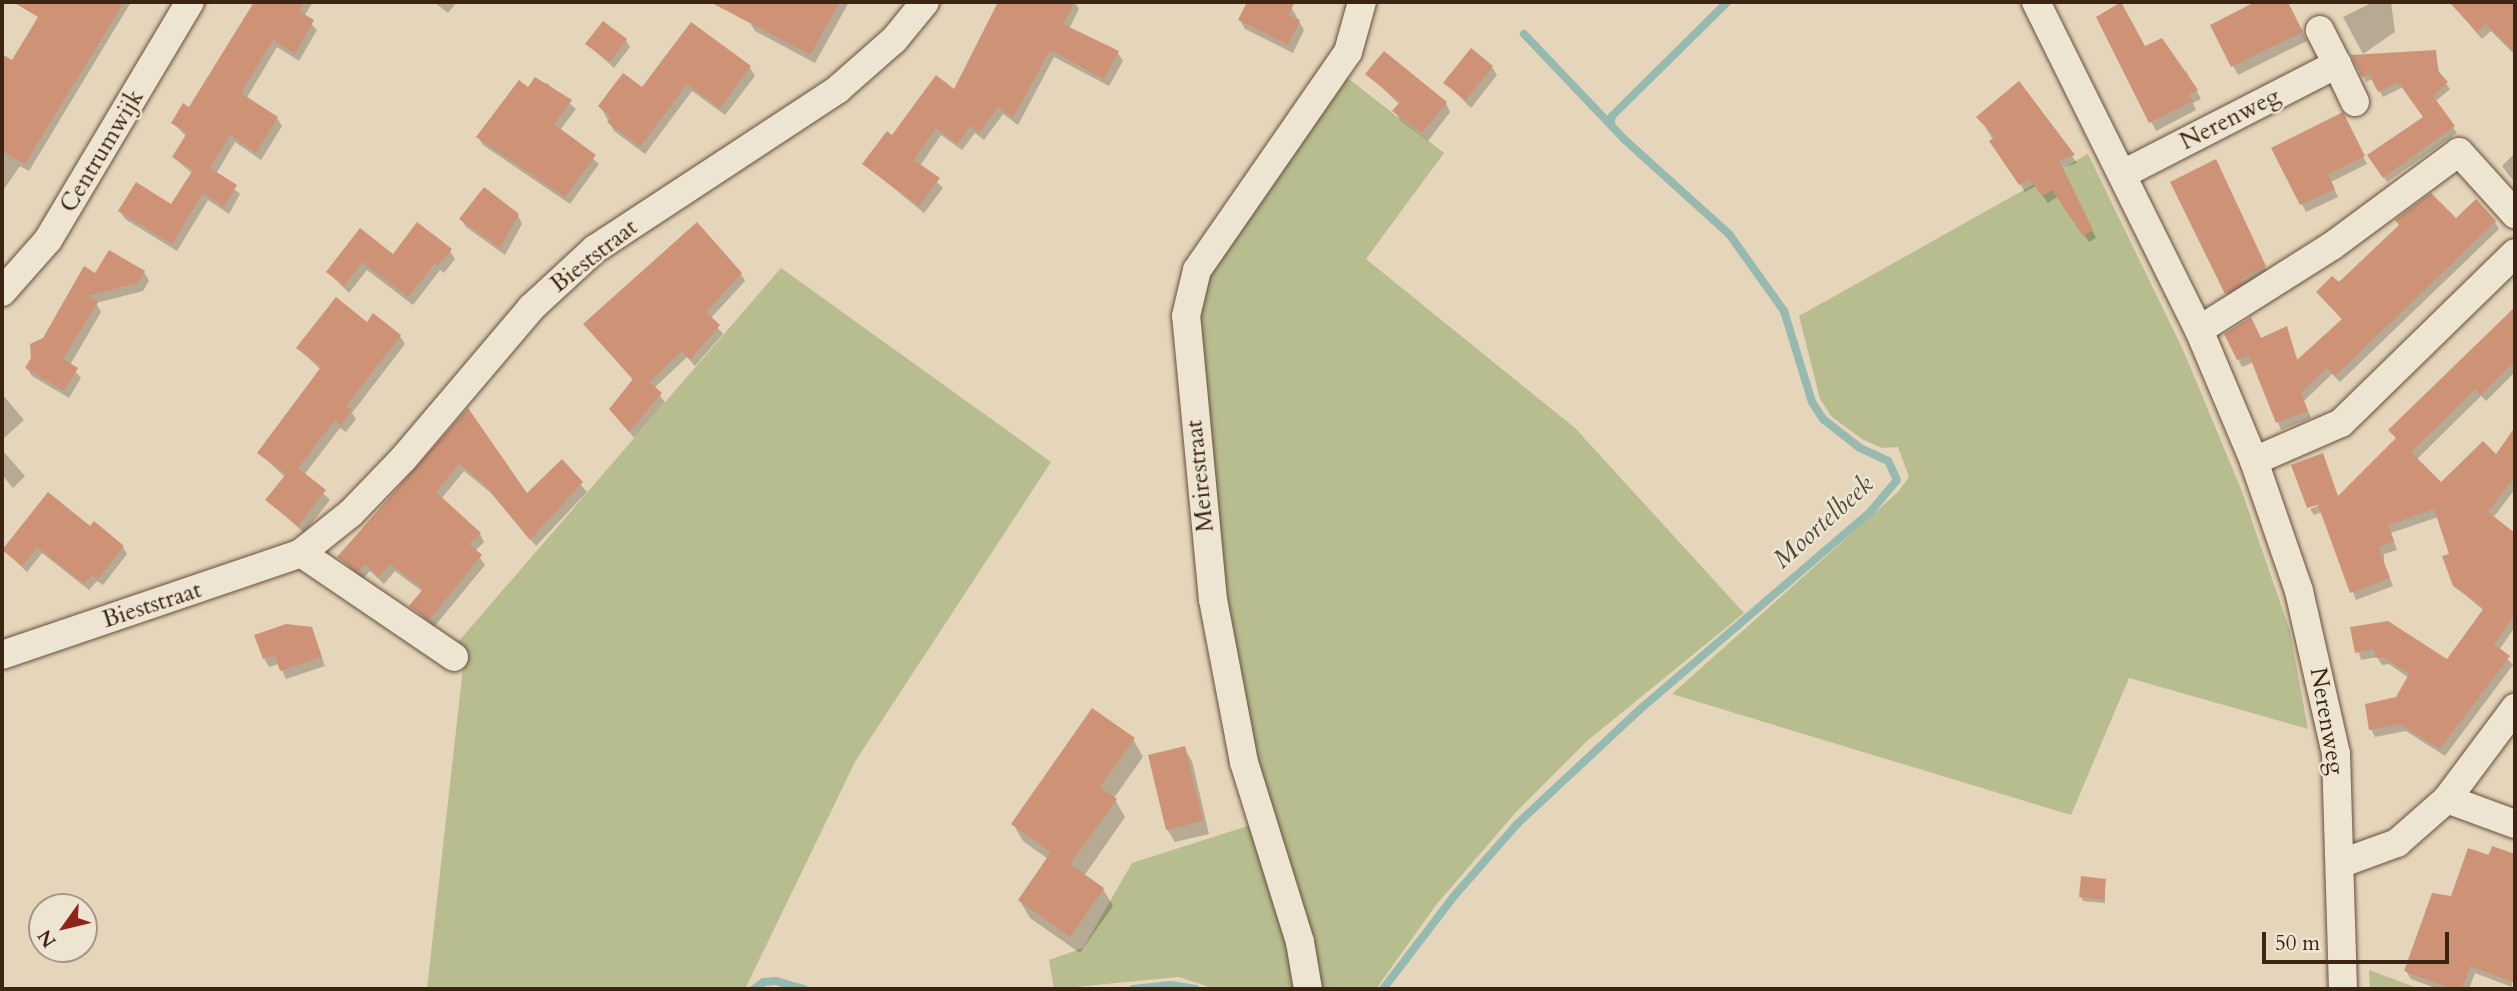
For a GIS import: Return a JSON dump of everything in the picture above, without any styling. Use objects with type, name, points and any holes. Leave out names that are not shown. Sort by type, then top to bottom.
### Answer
[{"type":"street","name":"Centrumwijk","points":[[2,292],[48,240],[190,2]]},
{"type":"street","name":"Bieststraat","points":[[2,655],[301,553],[360,504],[531,308],[595,249],[837,90],[894,40],[925,2]]},
{"type":"street","name":"Meirestraat","points":[[1308,989],[1300,942],[1244,762],[1213,600],[1186,316],[1197,270],[1348,52],[1362,2]]},
{"type":"street","name":"Nerenweg","points":[[2036,2],[2199,330],[2254,461],[2300,591],[2336,754],[2342,863],[2343,989]]},
{"type":"street","points":[[2320,30],[2356,102]]},
{"type":"street","name":"Nerenweg","points":[[2123,174],[2337,64]]},
{"type":"street","points":[[2199,330],[2332,246],[2459,152],[2515,214]]},
{"type":"street","points":[[2254,461],[2341,423],[2515,253]]},
{"type":"street","points":[[301,553],[454,657]]},
{"type":"street","points":[[2342,863],[2397,843],[2447,799],[2515,708]]},
{"type":"street","points":[[2447,799],[2515,824]]},
{"type":"green space","points":[[1345,76],[1444,153],[1366,259],[1575,428],[1744,613],[1587,741],[1516,812],[1436,905],[1376,989],[1321,989],[1261,794],[1224,611],[1197,330],[1209,272]]},
{"type":"green space","points":[[2088,154],[2184,352],[2241,489],[2290,631],[2308,729],[2129,678],[2071,815],[1672,694],[1898,492],[1909,477],[1898,447],[1882,448],[1862,439],[1832,417],[1820,399],[1799,316]]},
{"type":"green space","points":[[781,268],[1051,462],[856,760],[745,989],[427,989],[464,659],[452,649]]},
{"type":"green space","points":[[1254,824],[1281,916],[1296,989],[1215,989],[1179,977],[1054,989],[1049,960],[1083,948],[1132,863]]},
{"type":"green space","points":[[2369,970],[2420,989],[2370,989]]},
{"type":"building","points":[[13,2],[124,2],[25,164],[2,151],[2,54],[12,60],[38,17]]},
{"type":"building","points":[[254,2],[304,2],[299,11],[314,20],[295,54],[273,40],[241,93],[278,117],[256,153],[230,135],[210,168],[237,185],[224,207],[203,193],[172,244],[118,211],[136,182],[171,204],[193,170],[172,157],[187,133],[171,123],[183,103],[189,107]]},
{"type":"building","points":[[710,2],[840,2],[810,55]]},
{"type":"building","points":[[998,2],[1075,2],[1063,24],[1119,51],[1104,79],[1050,50],[1013,118],[998,107],[979,133],[970,126],[957,144],[936,128],[914,160],[940,178],[919,206],[862,164],[887,131],[892,135],[936,75],[954,89]]},
{"type":"building","points":[[1247,2],[1295,2],[1288,15],[1300,20],[1288,45],[1238,20]]},
{"type":"building","points":[[2121,2],[2145,46],[2162,38],[2198,90],[2189,94],[2193,101],[2149,123],[2096,17]]},
{"type":"building","points":[[2255,2],[2288,2],[2303,32],[2231,67],[2210,25]]},
{"type":"building","points":[[2449,2],[2515,2],[2515,53],[2486,24],[2477,32]]},
{"type":"building","points":[[603,21],[627,39],[610,62],[585,44]]},
{"type":"building","points":[[691,22],[751,66],[720,108],[687,84],[640,147],[607,122],[611,117],[598,106],[623,73],[642,87]]},
{"type":"building","points":[[1471,48],[1493,66],[1466,100],[1443,83]]},
{"type":"building","points":[[2436,50],[2438,71],[2448,82],[2433,96],[2455,126],[2383,178],[2367,155],[2423,117],[2398,82],[2378,92],[2369,74],[2362,77],[2351,55]]},
{"type":"building","points":[[1384,51],[1447,102],[1422,133],[1392,111],[1400,102],[1365,74]]},
{"type":"building","points":[[535,77],[572,100],[554,124],[596,155],[565,197],[476,137],[519,80],[528,87]]},
{"type":"building","points":[[2019,81],[2075,155],[2059,160],[2093,230],[2083,236],[2052,190],[2042,196],[2030,179],[2019,185],[1989,141],[1995,137],[1976,117]]},
{"type":"building","points":[[2343,112],[2365,156],[2328,174],[2335,189],[2300,205],[2271,148]]},
{"type":"building","points":[[2216,159],[2266,266],[2241,279],[2243,283],[2225,294],[2170,182]]},
{"type":"building","points":[[484,187],[519,214],[500,248],[459,219]]},
{"type":"building","points":[[2431,193],[2456,218],[2476,199],[2496,221],[2335,376],[2327,368],[2301,393],[2308,411],[2276,423],[2249,355],[2237,360],[2224,334],[2251,317],[2261,338],[2287,326],[2297,360],[2342,319],[2316,292],[2332,276],[2339,282],[2399,225],[2395,220]]},
{"type":"building","points":[[417,222],[452,249],[438,265],[435,263],[408,297],[362,262],[344,286],[326,272],[360,228],[393,254]]},
{"type":"building","points":[[697,222],[742,273],[706,312],[720,325],[690,360],[682,351],[649,382],[662,393],[629,432],[609,409],[633,379],[583,324]]},
{"type":"building","points":[[109,250],[145,271],[138,283],[87,296],[98,302],[63,359],[78,368],[64,391],[25,368],[31,358],[30,344],[43,338],[84,266],[95,273]]},
{"type":"building","points":[[336,297],[367,322],[373,313],[401,335],[346,406],[352,410],[341,425],[335,420],[298,468],[326,490],[298,526],[265,500],[286,474],[257,453],[321,367],[296,348]]},
{"type":"building","points":[[2515,307],[2515,361],[2481,395],[2475,389],[2411,452],[2441,482],[2483,441],[2496,454],[2515,427],[2515,476],[2488,512],[2515,533],[2515,614],[2494,644],[2510,656],[2440,749],[2400,724],[2369,730],[2365,704],[2396,697],[2409,674],[2383,657],[2375,658],[2374,649],[2355,653],[2350,627],[2388,621],[2447,659],[2484,608],[2453,586],[2442,556],[2449,554],[2434,509],[2388,525],[2394,541],[2380,547],[2380,553],[2390,578],[2350,593],[2318,505],[2307,508],[2291,465],[2323,453],[2338,496],[2396,438],[2388,430]]},
{"type":"building","points":[[468,408],[527,493],[562,459],[583,482],[530,540],[484,484],[459,464],[436,492],[481,533],[469,544],[482,555],[429,620],[409,606],[423,589],[390,564],[379,577],[365,564],[358,572],[337,557]]},
{"type":"building","points":[[48,492],[90,526],[94,521],[124,546],[98,579],[92,575],[84,584],[37,547],[22,566],[2,550]]},
{"type":"building","points":[[286,624],[312,627],[322,657],[280,671],[275,655],[263,659],[254,635]]},
{"type":"building","points":[[1092,708],[1135,738],[1100,787],[1117,799],[1070,864],[1104,888],[1070,937],[1018,900],[1051,852],[1011,824]]},
{"type":"building","points":[[1185,746],[1203,821],[1166,830],[1148,755]]},
{"type":"building","points":[[2492,846],[2515,854],[2515,983],[2470,966],[2462,989],[2452,989],[2404,971],[2432,893],[2451,896],[2468,848],[2489,855]]},
{"type":"building","points":[[2081,876],[2106,879],[2104,900],[2079,897]]},
{"type":"waterway","name":"Moortelbeek","points":[[1611,122],[1612,116],[1727,2]]},
{"type":"waterway","name":"Moortelbeek","points":[[1383,989],[1454,896],[1517,824],[1638,711],[1871,511],[1897,480],[1888,461],[1860,448],[1823,419],[1812,402],[1784,311],[1729,234],[1624,139],[1524,34]]},
{"type":"waterway","name":"Moortelbeek","points":[[754,989],[764,982],[776,981],[804,989]]},
{"type":"waterway","name":"Moortelbeek","points":[[1133,989],[1171,985],[1196,989]]}]
